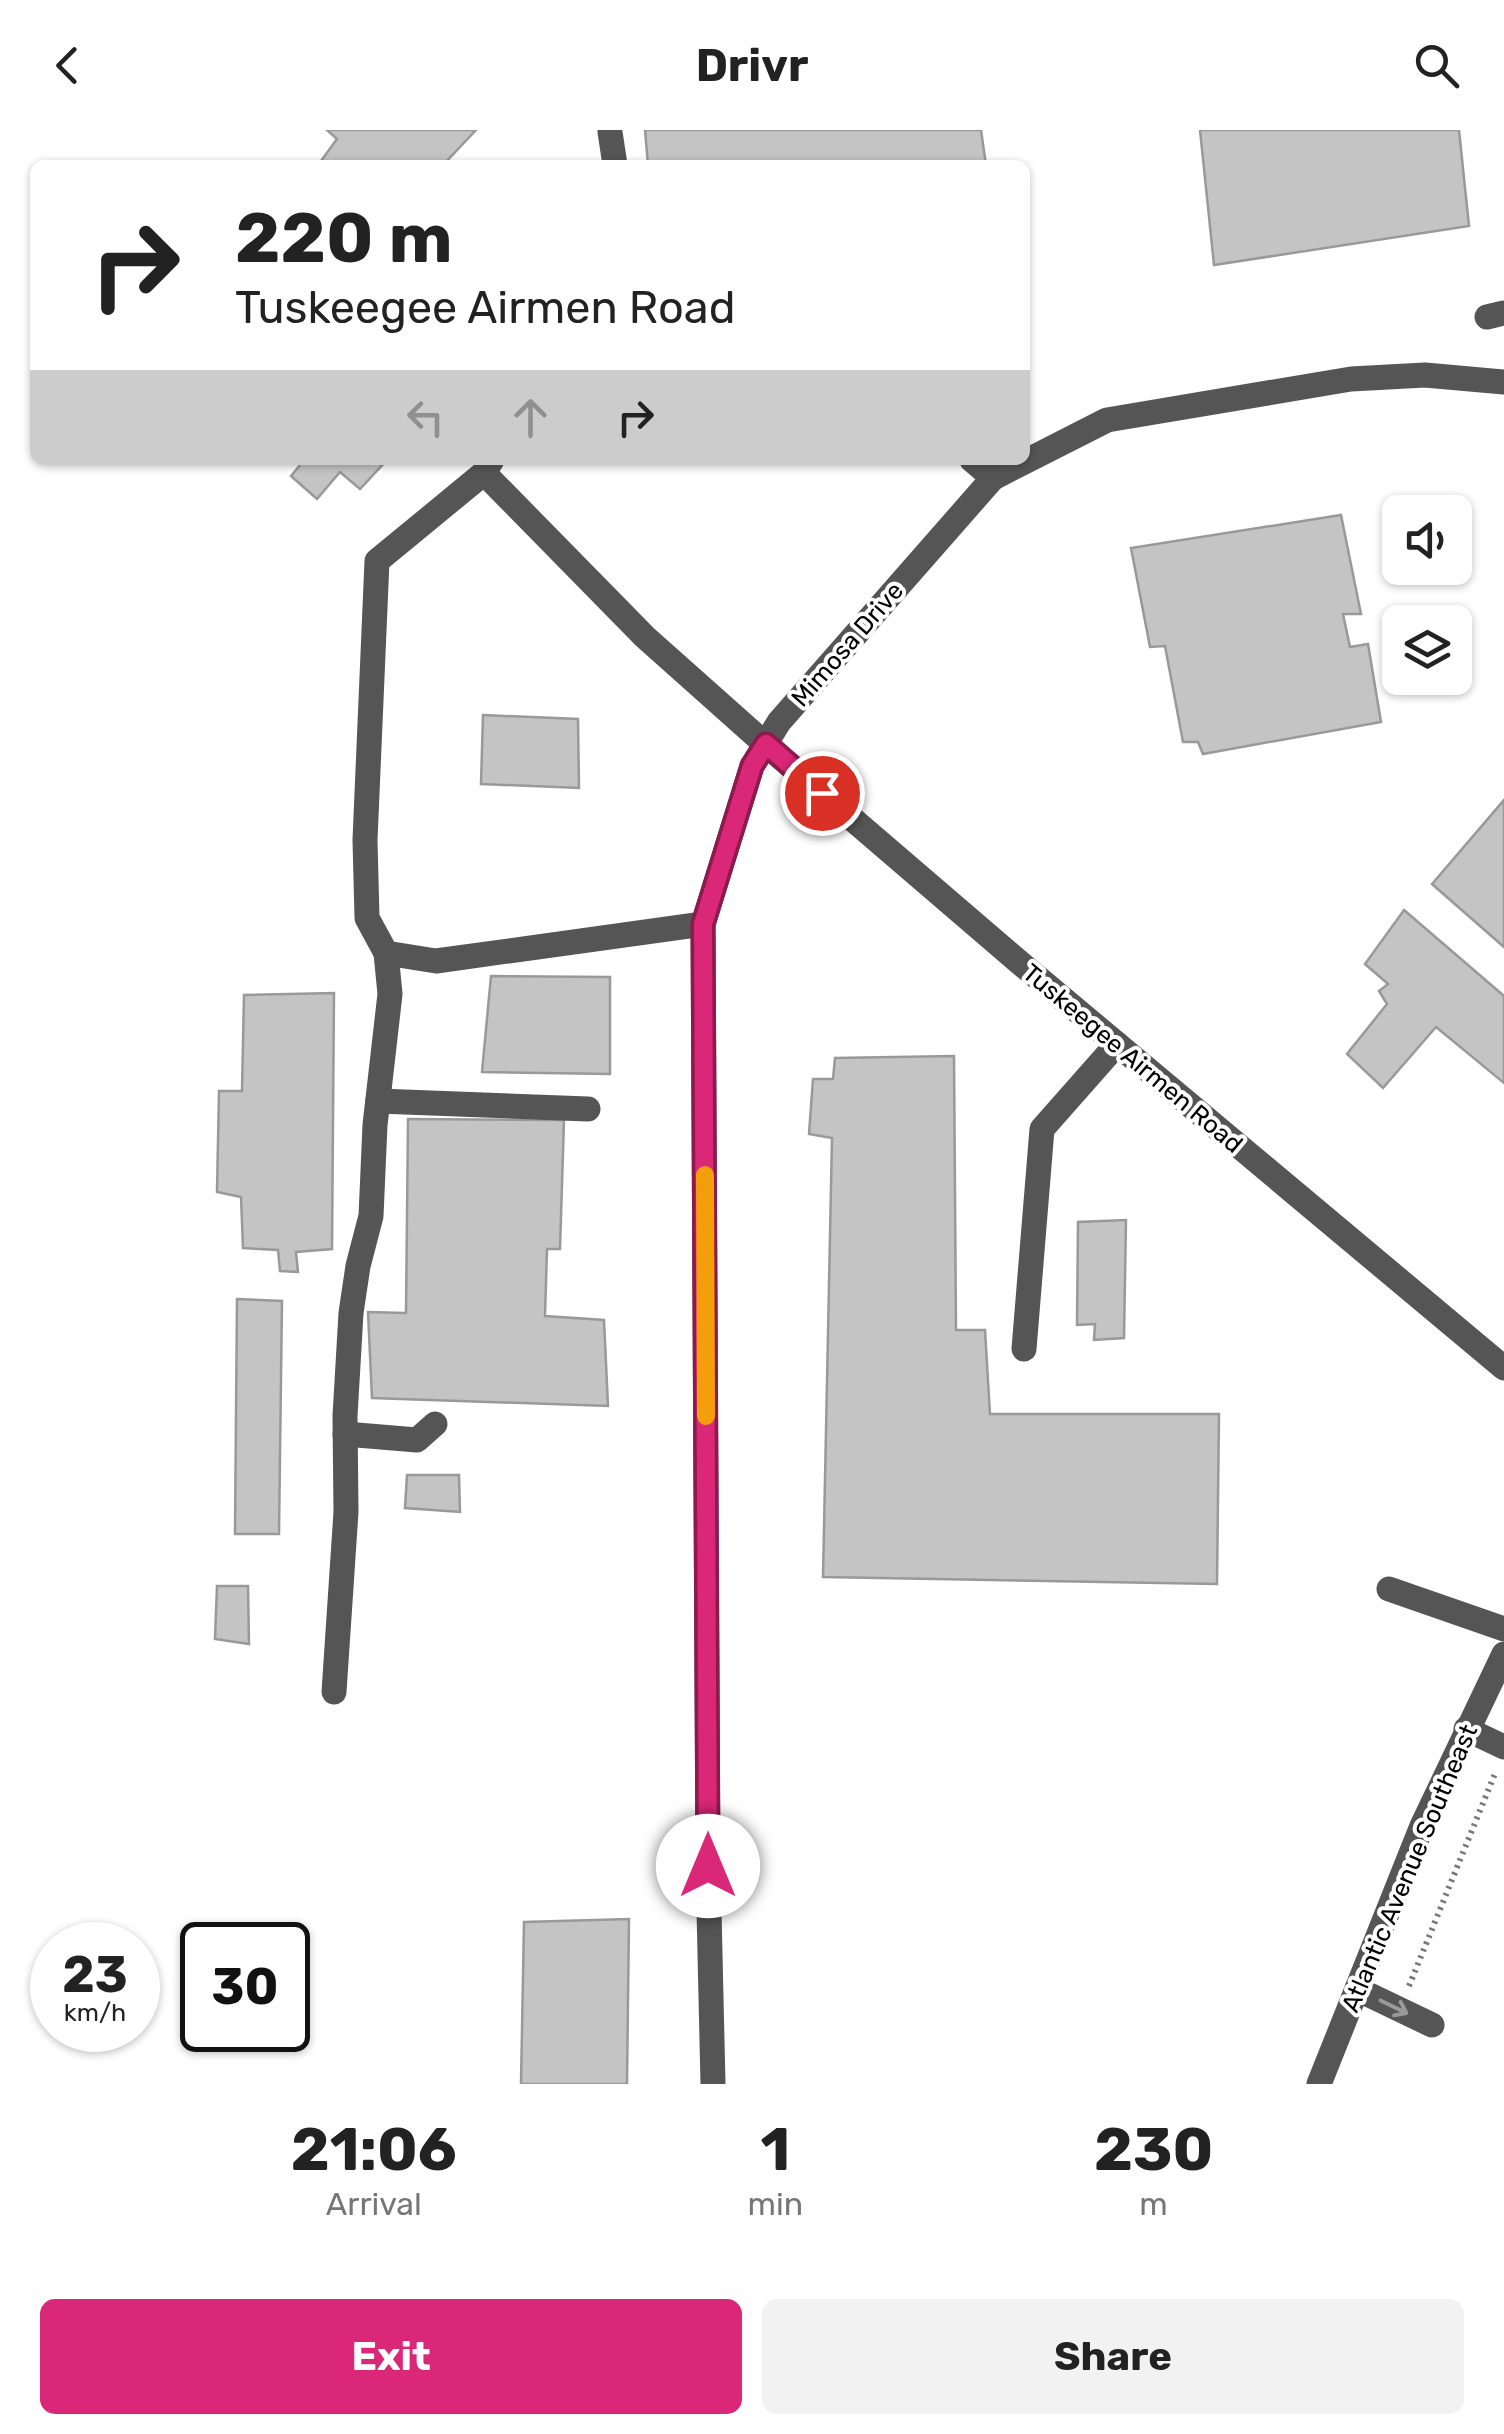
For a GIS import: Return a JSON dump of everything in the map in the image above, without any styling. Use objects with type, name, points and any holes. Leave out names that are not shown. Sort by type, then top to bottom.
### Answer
[{"type":"street","points":[[610,132],[614,160]]},
{"type":"street","points":[[1030,459],[1107,420],[1350,379],[1426,375],[1504,382]]},
{"type":"street","points":[[978,465],[992,478],[1018,465]]},
{"type":"street","points":[[334,1692],[346,1512],[351,1313],[371,1216],[390,994],[386,953],[367,918],[366,840],[377,561],[488,466]]},
{"type":"street","name":"Tuskeegee Airmen Road","points":[[488,466],[645,637],[1117,1044],[1504,1368]]},
{"type":"street","name":"Mimosa Drive","points":[[713,2084],[703,924],[752,766],[778,722],[992,478]]},
{"type":"street","points":[[386,953],[436,961],[703,924]]},
{"type":"street","points":[[1024,1349],[1042,1129],[1117,1044]]},
{"type":"street","points":[[378,1101],[588,1109]]},
{"type":"street","points":[[345,1434],[417,1440],[435,1424]]},
{"type":"street","points":[[1389,1589],[1504,1629]]},
{"type":"street","name":"Atlantic Avenue Southeast","points":[[1319,2084],[1422,1826],[1504,1654]]},
{"type":"street","points":[[1466,1729],[1501,1756]]},
{"type":"street","points":[[1357,1989],[1432,2025]]},
{"type":"path","points":[[1400,2010],[1501,1756]]},
{"type":"building","points":[[327,130],[476,130],[448,160],[322,160],[337,139]]},
{"type":"building","points":[[645,130],[981,130],[985,160],[648,160]]},
{"type":"building","points":[[1200,130],[1459,130],[1469,226],[1214,265]]},
{"type":"building","points":[[300,465],[382,465],[360,489],[340,472],[317,499],[291,476]]},
{"type":"building","points":[[1341,515],[1361,614],[1343,614],[1350,647],[1368,644],[1381,722],[1203,754],[1198,742],[1183,742],[1165,646],[1150,647],[1131,548]]},
{"type":"building","points":[[483,715],[578,719],[579,788],[481,784]]},
{"type":"building","points":[[1504,800],[1504,947],[1432,884]]},
{"type":"building","points":[[1404,910],[1504,996],[1504,1083],[1436,1027],[1383,1088],[1347,1054],[1387,1004],[1379,991],[1388,984],[1365,964]]},
{"type":"building","points":[[491,976],[610,977],[610,1074],[482,1072]]},
{"type":"building","points":[[334,993],[332,1249],[296,1252],[298,1272],[280,1271],[278,1250],[243,1248],[241,1197],[217,1192],[219,1091],[242,1091],[244,995]]},
{"type":"building","points":[[954,1056],[956,1330],[985,1330],[990,1414],[1219,1414],[1217,1584],[823,1577],[832,1138],[809,1134],[813,1079],[833,1079],[835,1058]]},
{"type":"building","points":[[408,1119],[564,1120],[560,1249],[547,1249],[545,1316],[604,1320],[608,1406],[372,1398],[368,1312],[406,1313]]},
{"type":"building","points":[[1126,1220],[1124,1338],[1094,1340],[1095,1324],[1077,1325],[1078,1222]]},
{"type":"building","points":[[237,1299],[282,1301],[279,1534],[235,1534]]},
{"type":"building","points":[[407,1475],[459,1475],[460,1512],[405,1508]]},
{"type":"building","points":[[217,1586],[248,1586],[249,1644],[215,1639]]},
{"type":"building","points":[[629,1919],[627,2084],[521,2084],[524,1922]]},
{"type":"slow traffic","points":[[705,1175],[706,1416]]},
{"type":"route","points":[[708,1866],[703,924],[752,766],[766,744],[822,793]]}]
